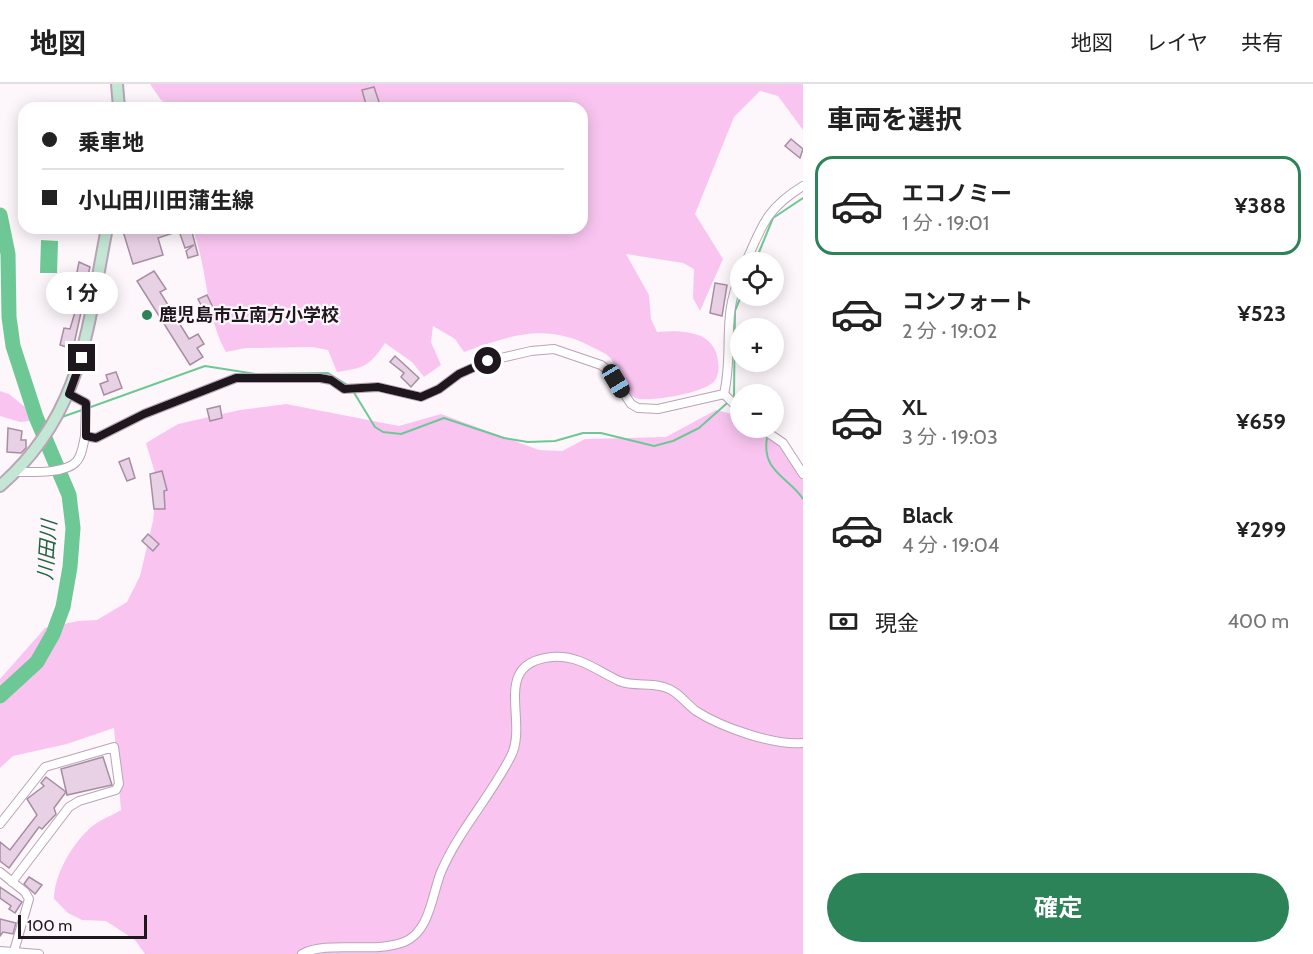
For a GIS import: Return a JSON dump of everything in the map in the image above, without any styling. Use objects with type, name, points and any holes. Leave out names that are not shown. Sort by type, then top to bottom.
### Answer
[{"type":"main road","points":[[117,84],[118,102]]},
{"type":"main road","points":[[0,486],[34,451],[59,416],[69,394],[82,358],[106,234]]},
{"type":"street","points":[[750,252],[759,231],[776,204],[803,186]]},
{"type":"street","points":[[86,436],[96,438],[144,414],[236,378],[320,378],[331,380],[344,389],[378,387],[421,397],[439,389],[459,374],[488,361],[531,351],[554,349],[601,365],[609,371],[631,404],[639,408],[658,409],[729,399],[730,301]]},
{"type":"street","points":[[16,472],[41,473],[72,465],[77,461],[86,436],[86,403],[69,394]]},
{"type":"street","points":[[776,438],[783,443],[803,474]]},
{"type":"street","points":[[302,954],[311,949],[373,950],[405,942],[415,935],[427,915],[450,855],[512,755],[518,732],[514,698],[518,677],[524,668],[537,660],[567,657],[582,660],[622,682],[665,687],[681,696],[695,710],[717,722],[767,740],[791,744],[803,743]]},
{"type":"street","points":[[0,824],[45,767],[114,747],[119,784],[116,789],[79,801],[69,807],[12,882]]},
{"type":"street","points":[[0,872],[29,899],[14,951]]},
{"type":"street","points":[[0,951],[39,954]]},
{"type":"shaded area","points":[[150,84],[803,84],[803,130],[778,96],[760,91],[734,117],[695,214],[723,259],[700,311],[693,298],[694,269],[683,263],[626,254],[649,295],[651,319],[657,332],[686,332],[704,338],[716,351],[719,366],[716,379],[703,388],[668,397],[639,399],[628,393],[607,355],[575,339],[543,333],[512,337],[464,352],[455,339],[433,326],[431,342],[441,365],[424,377],[412,362],[385,343],[366,365],[337,372],[328,350],[312,347],[246,348],[226,352],[214,322],[194,234],[588,234],[588,102],[164,102]]},
{"type":"shaded area","points":[[41,240],[58,241],[57,273],[40,273]]},
{"type":"shaded area","points":[[0,391],[9,394],[30,411],[30,421],[20,422],[0,416]]},
{"type":"shaded area","points":[[286,404],[399,426],[441,414],[539,450],[562,451],[585,439],[666,437],[716,410],[730,413],[730,438],[777,438],[803,476],[803,954],[145,954],[135,940],[106,921],[82,920],[68,913],[54,899],[57,880],[65,861],[76,843],[92,826],[121,810],[114,728],[67,744],[13,756],[0,768],[0,679],[45,628],[78,621],[97,620],[127,602],[140,576],[153,521],[157,480],[146,443],[178,424],[240,410]]},
{"type":"building","points":[[374,87],[379,102],[365,102],[362,90]]},
{"type":"building","points":[[791,139],[803,149],[800,158],[785,146]]},
{"type":"building","points":[[124,234],[170,234],[158,238],[163,255],[133,264]]},
{"type":"building","points":[[180,234],[193,234],[198,255],[188,258],[186,251],[194,245],[185,248]]},
{"type":"building","points":[[79,262],[90,267],[87,280],[82,279],[80,293],[85,294],[73,349],[60,345],[64,328],[70,329],[75,312],[56,309],[56,300],[59,288],[66,289],[68,281],[75,282]]},
{"type":"building","points":[[154,271],[166,289],[160,292],[189,339],[198,334],[204,344],[197,348],[203,357],[190,365],[137,281]]},
{"type":"building","points":[[715,283],[727,285],[722,316],[710,313]]},
{"type":"building","points":[[207,295],[216,314],[208,318],[198,299]]},
{"type":"building","points":[[395,356],[419,378],[411,387],[401,377],[404,373],[390,362]]},
{"type":"building","points":[[116,372],[122,388],[104,395],[100,384],[108,381],[106,375]]},
{"type":"building","points":[[220,406],[222,418],[210,421],[207,409]]},
{"type":"building","points":[[8,428],[22,431],[21,440],[26,440],[26,448],[21,453],[7,452]]},
{"type":"building","points":[[129,458],[135,478],[127,481],[119,462]]},
{"type":"building","points":[[162,471],[167,490],[164,491],[165,509],[154,509],[150,474]]},
{"type":"building","points":[[148,534],[159,544],[153,551],[142,541]]},
{"type":"building","points":[[103,757],[112,785],[67,795],[61,769]]},
{"type":"building","points":[[46,777],[66,792],[54,808],[56,814],[42,829],[39,827],[9,868],[0,861],[0,842],[10,850],[37,815],[27,799],[44,786],[41,783]]},
{"type":"building","points":[[29,877],[42,885],[35,894],[24,884]]},
{"type":"building","points":[[0,887],[22,902],[15,913],[9,909],[11,906],[0,898]]},
{"type":"building","points":[[0,919],[16,923],[13,934],[3,932],[0,936]]},
{"type":"waterway","points":[[759,252],[773,218],[803,198]]},
{"type":"waterway","name":"川田川","points":[[0,215],[8,254],[9,317],[13,346],[36,417],[69,495],[73,528],[70,567],[63,607],[53,634],[37,662],[0,696]]},
{"type":"waterway","points":[[734,384],[735,311],[737,306]]},
{"type":"waterway","points":[[88,408],[205,366],[256,374],[328,373],[349,386]]},
{"type":"waterway","points":[[353,391],[375,427],[383,432],[401,434],[444,418],[504,438],[528,442],[555,441],[583,433],[601,433],[654,446],[673,441],[699,428],[730,401]]},
{"type":"waterway","points":[[59,418],[82,410]]},
{"type":"waterway","points":[[39,424],[48,421]]},
{"type":"waterway","points":[[767,438],[766,450],[772,467],[803,499]]},
{"type":"place","name":"鹿児島市立南方小学校","points":[[147,315]]},
{"type":"route","points":[[82,358],[69,394],[86,403],[86,436],[96,438],[144,414],[236,378],[320,378],[331,380],[344,389],[378,387],[421,397],[439,389],[459,374],[488,361]]}]
